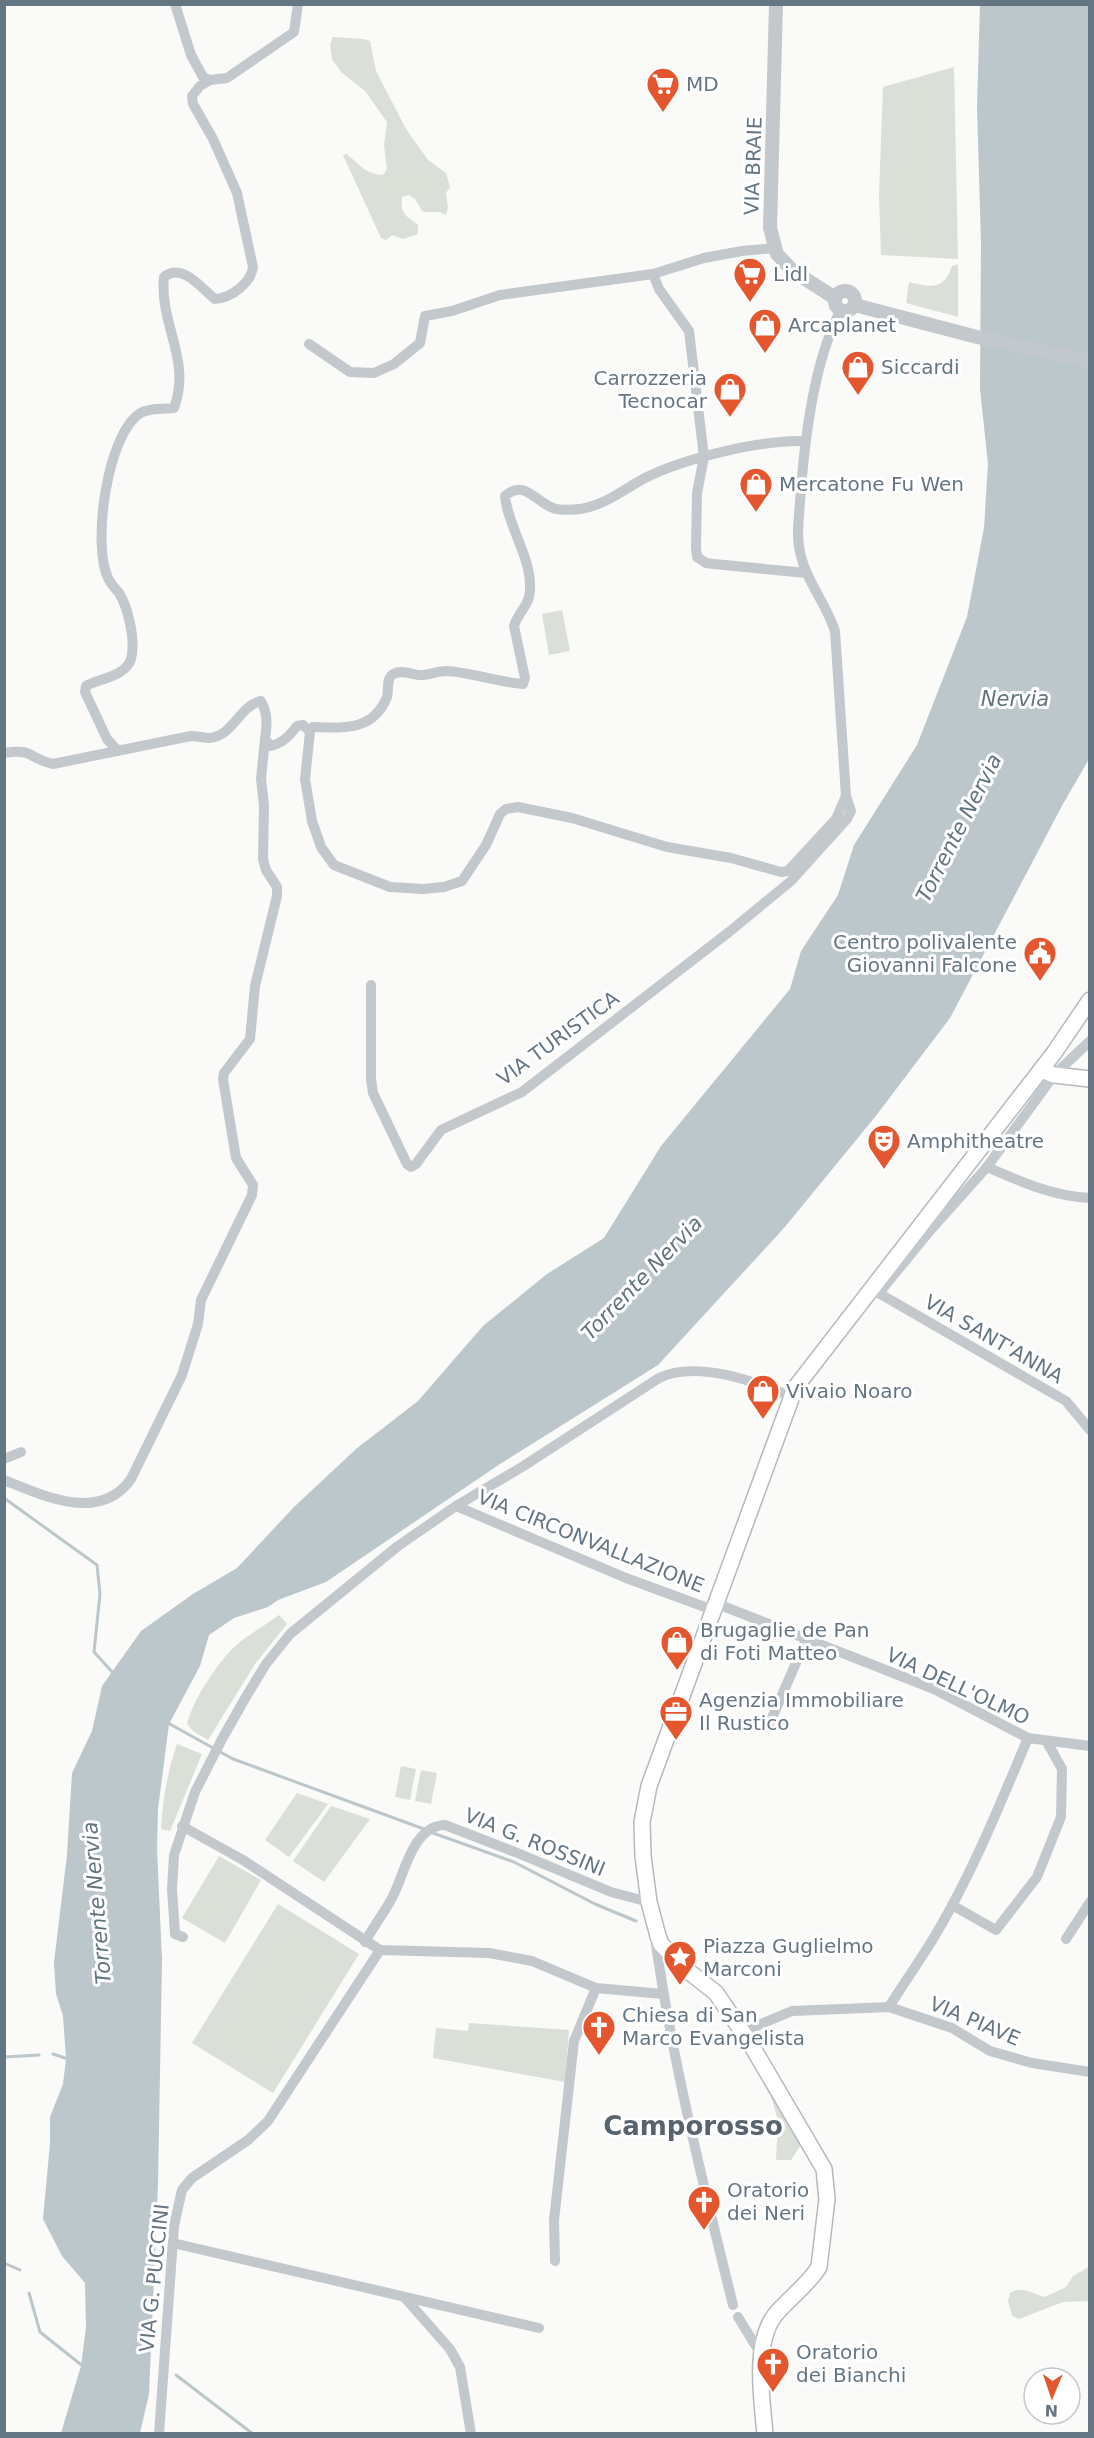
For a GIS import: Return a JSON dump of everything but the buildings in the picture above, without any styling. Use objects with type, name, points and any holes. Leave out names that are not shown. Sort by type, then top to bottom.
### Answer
[{"type":"main road","points":[[765,2433],[761,2395],[765,2333],[770,2322],[819,2267],[826,2176],[814,2151],[716,1993],[659,1946],[642,1856],[645,1804],[649,1786],[795,1388],[875,1291],[922,1223],[1048,1072],[1089,1000]]},
{"type":"main road","points":[[1048,1072],[1089,1079]]},
{"type":"street","points":[[175,4],[191,55],[203,77],[210,80]]},
{"type":"street","points":[[118,751],[111,745],[85,692],[86,686],[118,674],[128,667],[132,657],[128,610],[120,594],[108,579],[101,535],[113,457],[133,418],[141,411],[174,408],[178,398],[182,383],[163,291],[164,277],[169,273],[177,272],[188,275],[215,299],[224,298],[238,290],[252,275],[253,267],[237,193],[213,139],[193,104],[192,96],[200,86],[210,80],[227,78],[294,32],[298,4]]},
{"type":"street","name":"VIA BRAIE","points":[[776,4],[770,228],[777,254],[793,271],[838,304]]},
{"type":"street","points":[[309,344],[350,372],[374,373],[394,364],[420,343],[425,316],[452,311],[500,295],[653,274],[704,258],[742,250],[775,248]]},
{"type":"street","points":[[653,274],[659,289],[689,331],[704,457],[697,493],[696,548],[698,557],[706,563],[806,573]]},
{"type":"street","points":[[838,304],[848,311],[855,304],[963,332],[1089,356]]},
{"type":"street","name":"VIA TURISTICA","points":[[371,985],[370,1079],[373,1094],[407,1164],[411,1167],[416,1164],[441,1130],[522,1092],[791,881],[847,819],[851,811],[846,796],[835,631],[831,617],[806,573],[798,541],[805,441],[826,344],[838,304]]},
{"type":"street","points":[[978,334],[1089,361]]},
{"type":"street","points":[[313,727],[350,726],[369,722],[378,714],[387,696],[392,675],[398,673],[429,675],[447,671],[523,684],[525,678],[514,626],[515,620],[526,606],[530,584],[506,507],[505,496],[512,490],[519,489],[554,509],[589,508],[676,464],[767,443],[805,441]]},
{"type":"street","points":[[4,753],[20,750],[42,762],[53,764],[191,735],[212,738],[234,724],[255,702],[261,701],[267,725],[261,779],[264,805],[263,859],[266,870],[277,887],[276,907],[255,986],[250,1039],[224,1073],[236,1158],[253,1185],[252,1195],[201,1300],[198,1324],[182,1375],[131,1479],[125,1489],[115,1495],[96,1502],[71,1503],[37,1493],[4,1479]]},
{"type":"street","points":[[266,739],[271,746],[278,744],[297,726],[303,725],[310,732],[305,779],[312,820],[321,847],[334,865],[390,887],[423,889],[462,881],[486,845],[500,814],[506,809],[518,807],[572,818],[667,847],[731,858],[781,872],[788,871],[836,819],[846,796]]},
{"type":"street","points":[[875,1291],[987,1167],[1048,1072],[1089,1041]]},
{"type":"street","points":[[987,1167],[1018,1180],[1072,1197],[1089,1198]]},
{"type":"street","points":[[922,1223],[923,1239]]},
{"type":"street","name":"VIA SANT'ANNA","points":[[875,1291],[1066,1401],[1089,1430]]},
{"type":"street","name":"VIA CIRCONVALLAZIONE","points":[[183,1937],[175,1934],[172,1889],[174,1855],[182,1827],[222,1739],[266,1664],[290,1634],[398,1546],[456,1506],[522,1467],[670,1372],[691,1370],[705,1372],[757,1384],[792,1397]]},
{"type":"street","points":[[4,1459],[21,1452]]},
{"type":"street","name":"VIA CIRCONVALLAZIONE","points":[[456,1506],[626,1578],[714,1606]]},
{"type":"street","name":"VIA DELL'OLMO","points":[[714,1606],[934,1689],[1028,1738],[1089,1746]]},
{"type":"street","points":[[768,1727],[806,1640]]},
{"type":"street","points":[[889,2007],[936,1934],[984,1844],[1028,1738]]},
{"type":"street","points":[[952,1905],[996,1930],[1037,1877],[1061,1817],[1062,1769],[1047,1742]]},
{"type":"street","name":"VIA G. ROSSINI","points":[[365,1942],[393,1896],[422,1835],[437,1825],[445,1825],[611,1892],[649,1902]]},
{"type":"street","points":[[182,1827],[243,1860],[380,1950],[489,1953],[532,1962],[596,1988],[663,1994]]},
{"type":"street","points":[[1066,1939],[1089,1902]]},
{"type":"street","points":[[659,1946],[663,1994],[712,2220],[733,2305]]},
{"type":"street","name":"VIA G. PUCCINI","points":[[159,2433],[173,2243],[182,2190],[192,2178],[248,2140],[268,2121],[380,1950]]},
{"type":"street","points":[[555,2261],[554,2220],[574,2041],[596,1988]]},
{"type":"street","name":"VIA PIAVE","points":[[742,2032],[792,2011],[889,2007],[952,2028],[990,2051],[1032,2063],[1089,2072]]},
{"type":"street","points":[[179,2175],[182,2190]]},
{"type":"street","points":[[173,2243],[540,2328]]},
{"type":"street","points":[[405,2297],[450,2349],[460,2367],[471,2433]]},
{"type":"street","points":[[738,2317],[762,2356]]},
{"type":"shaded area","points":[[333,37],[370,41],[376,71],[406,129],[428,160],[446,173],[450,187],[446,193],[448,208],[446,215],[440,212],[423,212],[415,199],[409,195],[402,197],[403,211],[418,225],[418,234],[403,239],[392,235],[386,240],[381,238],[343,155],[346,154],[371,173],[383,175],[387,169],[384,145],[387,122],[365,91],[341,72],[332,59],[330,44]]},
{"type":"shaded area","points":[[954,67],[958,259],[881,255],[879,194],[883,87]]},
{"type":"shaded area","points":[[958,264],[958,317],[906,303],[909,282],[935,285],[945,280],[952,266]]},
{"type":"shaded area","points":[[562,610],[570,651],[549,655],[542,614]]},
{"type":"shaded area","points":[[279,1615],[287,1624],[255,1664],[208,1740],[193,1731],[187,1724],[190,1714],[216,1668],[240,1642]]},
{"type":"shaded area","points":[[177,1744],[202,1754],[170,1831],[161,1829],[164,1796]]},
{"type":"shaded area","points":[[401,1766],[416,1769],[410,1800],[395,1797]]},
{"type":"shaded area","points":[[421,1770],[437,1773],[431,1804],[415,1801]]},
{"type":"shaded area","points":[[297,1793],[328,1804],[289,1857],[265,1840]]},
{"type":"shaded area","points":[[331,1806],[370,1819],[324,1882],[293,1861]]},
{"type":"shaded area","points":[[219,1856],[261,1880],[225,1943],[182,1918]]},
{"type":"shaded area","points":[[278,1904],[359,1954],[273,2093],[192,2043]]},
{"type":"shaded area","points":[[469,2023],[569,2030],[565,2082],[433,2058],[436,2028],[468,2031]]},
{"type":"shaded area","points":[[774,2094],[802,2143],[791,2160],[776,2160],[778,2121],[771,2096]]},
{"type":"shaded area","points":[[1089,2267],[1089,2301],[1063,2302],[1019,2319],[1012,2316],[1008,2301],[1010,2293],[1023,2290],[1045,2297],[1066,2287],[1073,2276]]},
{"type":"water","points":[[980,5],[1089,5],[1089,759],[950,1018],[875,1117],[784,1228],[658,1365],[500,1464],[326,1582],[278,1600],[268,1607],[234,1618],[209,1635],[200,1666],[169,1724],[158,1809],[157,1849],[162,1960],[158,2184],[149,2394],[140,2433],[61,2433],[81,2366],[86,2327],[85,2283],[62,2256],[43,2219],[50,2117],[63,2084],[66,2059],[63,2016],[56,1994],[54,1962],[67,1855],[72,1773],[92,1731],[102,1686],[141,1631],[193,1594],[237,1568],[294,1507],[356,1449],[418,1401],[483,1326],[547,1274],[604,1238],[661,1146],[790,989],[801,951],[838,895],[854,845],[917,745],[967,617],[984,528],[988,464],[980,389],[981,243],[977,107]]},
{"type":"waterway","points":[[4,1498],[97,1565],[100,1594],[94,1652],[114,1674]]},
{"type":"waterway","points":[[168,1723],[233,1759],[424,1829]]},
{"type":"waterway","points":[[433,1833],[514,1862],[595,1904],[636,1921]]},
{"type":"waterway","points":[[53,2054],[68,2059]]},
{"type":"waterway","points":[[4,2057],[39,2055]]},
{"type":"waterway","points":[[4,2263],[20,2270]]},
{"type":"waterway","points":[[29,2293],[40,2332],[84,2367]]},
{"type":"waterway","points":[[176,2375],[253,2434]]},
{"type":"place","name":"MD","points":[[663,113]]},
{"type":"place","name":"Lidl","points":[[750,303]]},
{"type":"place","name":"Arcaplanet","points":[[765,354]]},
{"type":"place","name":"Siccardi","points":[[858,396]]},
{"type":"place","name":"Carrozzeria Tecnocar","points":[[730,418]]},
{"type":"place","name":"Mercatone Fu Wen","points":[[756,513]]},
{"type":"place","name":"Centro polivalente Giovanni Falcone","points":[[1040,982]]},
{"type":"place","name":"Amphitheatre","points":[[884,1170]]},
{"type":"place","name":"Vivaio Noaro","points":[[763,1420]]},
{"type":"place","name":"Brugaglie de Pan di Foti Matteo","points":[[677,1671]]},
{"type":"place","name":"Agenzia Immobiliare Il Rustico","points":[[676,1741]]},
{"type":"place","name":"Piazza Guglielmo Marconi","points":[[680,1986]]},
{"type":"place","name":"Chiesa di San Marco Evangelista","points":[[599,2056]]},
{"type":"place","name":"Oratorio dei Neri","points":[[704,2231]]},
{"type":"place","name":"Oratorio dei Bianchi","points":[[773,2393]]},
{"type":"district","name":"Camporosso","points":[[693,2126]]},
{"type":"water label","name":"Nervia","points":[[1015,699]]},
{"type":"water label","name":"Torrente Nervia","points":[[959,828]]},
{"type":"water label","name":"Torrente Nervia","points":[[642,1278]]},
{"type":"water label","name":"Torrente Nervia","points":[[97,1903]]}]
